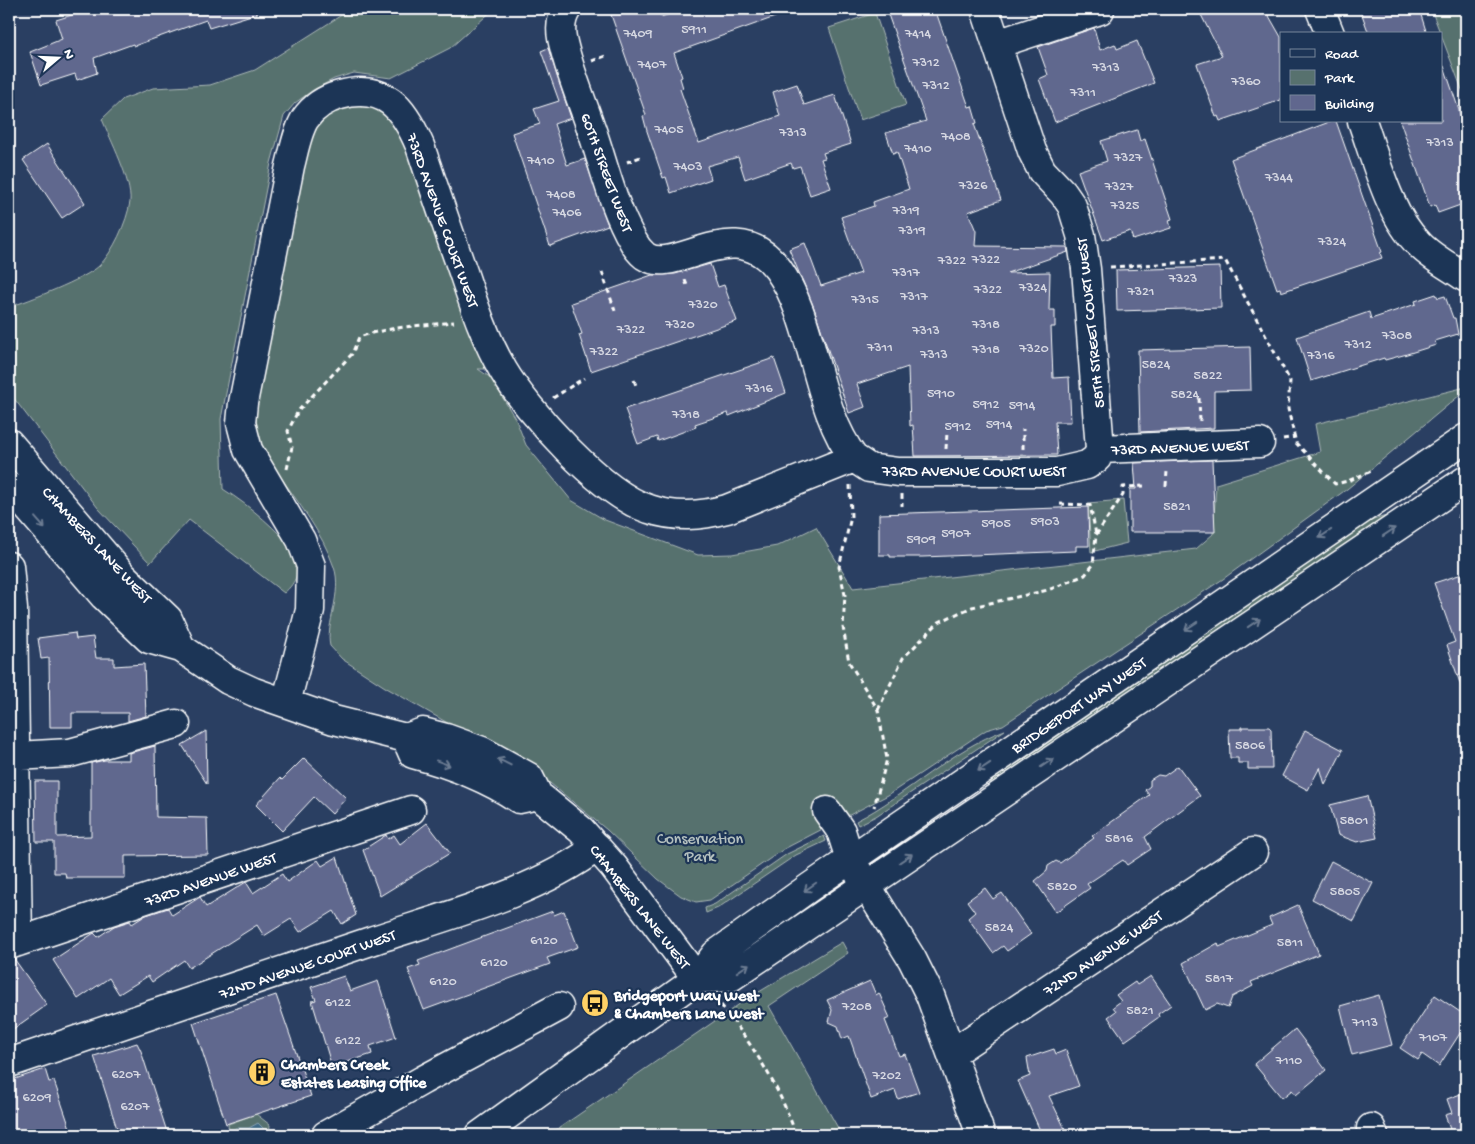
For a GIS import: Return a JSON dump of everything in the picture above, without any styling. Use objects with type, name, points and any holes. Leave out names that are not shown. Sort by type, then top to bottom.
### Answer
[{"type":"street","name":"60TH STREET WEST","points":[[566,9],[561,26],[566,54],[620,212],[636,246],[645,256],[659,260],[727,244],[749,248],[770,260],[786,282],[838,430],[854,458]]},
{"type":"street","name":"58TH STREET COURT WEST","points":[[985,9],[1037,162],[1072,206],[1081,235],[1086,269],[1100,449]]},
{"type":"street","points":[[1320,9],[1329,32]]},
{"type":"street","points":[[997,44],[1100,10]]},
{"type":"street","name":"73RD AVENUE COURT WEST","points":[[286,703],[310,610],[312,581],[308,553],[248,450],[241,423],[243,403],[290,166],[304,121],[318,105],[338,96],[368,92],[392,102],[405,115],[420,146],[480,319],[502,369],[534,412],[604,482],[647,508],[680,515],[710,514],[854,458],[869,468],[898,472],[1057,472],[1087,465],[1096,458],[1100,449]]},
{"type":"street","points":[[1362,122],[1394,208],[1406,227],[1419,244],[1466,278]]},
{"type":"street","name":"BRIDGEPORT WAY WEST","points":[[480,1135],[697,979],[716,954],[850,859],[1466,438]]},
{"type":"street","name":"CHAMBERS LANE WEST","points":[[9,443],[123,576],[168,619],[181,648]]},
{"type":"street","name":"73RD AVENUE WEST","points":[[1100,449],[1260,443]]},
{"type":"street","points":[[1348,519],[1391,504],[1433,480],[1447,476],[1466,478]]},
{"type":"street","name":"BRIDGEPORT WAY WEST","points":[[697,979],[731,977],[1466,478]]},
{"type":"street","name":"CHAMBERS LANE WEST","points":[[9,486],[104,596],[148,639],[181,648],[228,680],[286,703],[334,720],[406,738],[413,754],[471,773],[499,786],[519,799],[538,795],[564,815],[597,847],[622,877],[697,979]]},
{"type":"street","points":[[9,566],[13,591],[16,756],[13,943]]},
{"type":"street","points":[[16,756],[70,753],[176,724]]},
{"type":"street","name":"73RD AVENUE WEST","points":[[13,943],[411,810]]},
{"type":"street","points":[[827,810],[842,831],[850,859],[912,959],[930,995],[981,1135]]},
{"type":"street","name":"72ND AVENUE COURT WEST","points":[[9,1063],[436,919],[531,885],[572,866],[597,847]]},
{"type":"street","name":"72ND AVENUE WEST","points":[[952,1053],[1253,852]]},
{"type":"street","points":[[326,1135],[422,1080],[559,1007]]},
{"type":"path","points":[[1086,269],[1225,260],[1290,381],[1288,409],[1296,443],[1335,484],[1344,483],[1377,468]]},
{"type":"path","points":[[602,272],[616,314]]},
{"type":"path","points":[[279,502],[285,473],[290,465],[292,447],[288,431],[298,411],[352,354],[359,337],[397,326],[418,327],[480,319]]},
{"type":"path","points":[[556,396],[584,378]]},
{"type":"path","points":[[634,380],[637,388]]},
{"type":"path","points":[[1199,398],[1200,410]]},
{"type":"path","points":[[1023,429],[1023,435]]},
{"type":"path","points":[[947,432],[947,438]]},
{"type":"path","points":[[1166,486],[1167,474]]},
{"type":"path","points":[[1096,535],[1123,495],[1123,487],[1144,486]]},
{"type":"path","points":[[902,500],[902,506]]},
{"type":"path","points":[[878,710],[903,658],[940,622],[972,606],[1048,590],[1085,575],[1093,565],[1096,535],[1090,505],[1060,504]]},
{"type":"path","points":[[851,507],[851,517],[839,567],[846,595],[843,627],[849,662],[878,710],[887,759],[874,807]]},
{"type":"path","points":[[1454,516],[1466,516]]},
{"type":"path","points":[[721,1005],[755,1049],[773,1078],[796,1135]]},
{"type":"green space","points":[[351,9],[494,9],[450,48],[391,78],[354,73],[334,79],[313,90],[295,103],[284,116],[271,163],[221,419],[223,489],[264,519],[299,555],[298,571],[292,585],[284,593],[189,520],[150,563],[98,508],[9,392],[9,307],[56,289],[92,271],[104,260],[119,236],[126,218],[130,193],[124,172],[102,119],[123,99],[153,88],[210,85],[255,70]]},
{"type":"green space","points":[[1431,9],[1466,9],[1466,100],[1442,38],[1442,32],[1440,32]]},
{"type":"green space","points":[[875,13],[906,105],[860,120],[829,28]]},
{"type":"green space","name":"Conservation Park","points":[[362,101],[398,118],[502,369],[478,369],[491,378],[516,420],[526,445],[571,500],[605,520],[698,555],[732,554],[777,546],[816,527],[853,588],[1196,549],[1213,534],[1216,484],[1320,452],[1315,424],[1466,387],[1466,390],[1347,489],[1223,579],[1003,725],[986,730],[888,795],[784,849],[710,900],[696,902],[681,896],[658,879],[607,830],[545,779],[385,687],[342,659],[330,646],[330,628],[336,587],[334,567],[323,542],[278,473],[259,438],[256,394],[309,136],[327,106]]},
{"type":"green space","points":[[1123,500],[1127,543],[1091,552],[1088,503]]},
{"type":"green space","points":[[1389,515],[985,788],[1005,768],[1358,525]]},
{"type":"green space","points":[[1005,730],[876,816],[858,825],[856,821],[948,760],[985,738]]},
{"type":"green space","points":[[824,836],[826,841],[796,855],[718,908],[706,913],[705,908],[715,904],[787,854]]},
{"type":"green space","points":[[842,942],[848,953],[769,1006],[842,1135],[549,1135],[744,1001]]},
{"type":"green space","points":[[256,1114],[270,1125],[269,1135],[229,1135],[228,1124]]},
{"type":"water","points":[[258,1123],[264,1129],[260,1135],[232,1135],[235,1128],[249,1128]]},
{"type":"building","points":[[91,9],[258,9],[258,13],[209,28],[206,20],[134,46],[133,44],[94,58],[97,73],[77,80],[75,74],[41,85],[30,52],[62,39],[56,20]]},
{"type":"building","points":[[609,9],[659,9],[661,17],[684,9],[792,9],[792,11],[674,53],[682,77],[680,78],[683,88],[680,89],[699,143],[780,116],[773,92],[797,84],[804,105],[835,95],[851,144],[823,153],[825,158],[821,159],[831,188],[810,195],[800,166],[793,168],[791,163],[745,179],[738,157],[707,166],[711,179],[671,193],[666,177],[663,178],[647,131],[643,116],[646,115]]},
{"type":"building","points":[[886,9],[935,9],[969,107],[972,106],[977,123],[974,124],[1001,200],[968,212],[976,231],[975,246],[1067,247],[1068,252],[1007,273],[1050,272],[1049,310],[1055,310],[1055,327],[1051,327],[1053,378],[1069,377],[1071,422],[1055,422],[1057,455],[915,456],[913,425],[910,426],[908,367],[857,384],[865,407],[849,413],[814,308],[789,249],[805,243],[821,286],[861,273],[841,217],[874,206],[873,202],[909,189],[897,152],[893,154],[886,133],[926,121]]},
{"type":"building","points":[[1198,9],[1265,9],[1280,35],[1280,100],[1220,121],[1218,116],[1216,117],[1197,64],[1222,56]]},
{"type":"building","points":[[1360,9],[1414,9],[1416,12],[1420,12],[1426,32],[1368,32]]},
{"type":"building","points":[[1094,28],[1100,50],[1115,44],[1117,49],[1137,41],[1154,83],[1055,122],[1039,79],[1048,75],[1038,47]]},
{"type":"building","points":[[548,48],[571,118],[554,124],[567,165],[585,159],[608,225],[550,246],[512,133],[540,124],[534,109],[559,101],[541,51]]},
{"type":"building","points":[[1444,66],[1466,131],[1466,203],[1438,213],[1435,205],[1430,207],[1400,122],[1442,122],[1442,67]]},
{"type":"building","points":[[1329,122],[1336,122],[1382,252],[1380,253],[1382,258],[1281,292],[1280,288],[1277,289],[1231,159]]},
{"type":"building","points":[[1137,130],[1140,141],[1145,139],[1172,219],[1169,220],[1171,228],[1133,240],[1130,231],[1103,240],[1078,171],[1107,161],[1101,141]]},
{"type":"building","points":[[47,144],[85,203],[62,218],[23,160]]},
{"type":"building","points":[[710,264],[718,287],[724,285],[737,321],[591,371],[579,335],[582,334],[571,303],[652,275],[675,274]]},
{"type":"building","points":[[1220,267],[1221,308],[1117,311],[1116,270]]},
{"type":"building","points":[[1436,294],[1438,298],[1445,296],[1453,318],[1455,318],[1458,334],[1435,341],[1436,345],[1385,360],[1384,358],[1311,381],[1297,337],[1369,312],[1371,319],[1416,304],[1415,301]]},
{"type":"building","points":[[1250,347],[1251,390],[1214,391],[1214,428],[1140,432],[1138,350]]},
{"type":"building","points":[[774,358],[786,393],[729,416],[728,413],[695,424],[696,427],[658,441],[657,437],[638,444],[625,409]]},
{"type":"building","points":[[1212,460],[1215,532],[1130,532],[1130,489],[1136,489],[1134,463]]},
{"type":"building","points":[[1088,507],[1089,546],[1076,546],[1076,551],[922,557],[879,555],[879,514]]},
{"type":"building","points":[[1462,574],[1466,587],[1466,691],[1463,692],[1447,645],[1455,642],[1434,583]]},
{"type":"building","points":[[75,633],[76,639],[93,637],[96,658],[114,658],[114,666],[144,664],[146,716],[128,721],[128,713],[72,713],[72,727],[50,727],[49,658],[41,659],[38,638]]},
{"type":"building","points":[[1242,727],[1269,727],[1271,729],[1272,769],[1248,769],[1248,763],[1238,763],[1238,758],[1230,758],[1229,729],[1242,729]]},
{"type":"building","points":[[1305,730],[1343,750],[1325,785],[1320,767],[1308,790],[1282,776]]},
{"type":"building","points":[[206,731],[207,784],[182,745]]},
{"type":"building","points":[[155,746],[156,817],[207,818],[208,855],[125,856],[125,878],[66,878],[65,873],[54,873],[54,842],[36,842],[35,781],[57,781],[57,837],[91,836],[91,763],[105,760],[129,760],[129,753]]},
{"type":"building","points":[[304,758],[346,798],[332,814],[314,797],[282,831],[256,805],[280,778],[282,780]]},
{"type":"building","points":[[1178,766],[1200,796],[1145,837],[1151,849],[1127,865],[1123,860],[1087,884],[1090,888],[1056,912],[1035,881],[1047,871],[1048,866],[1056,861],[1060,863],[1094,838],[1092,836],[1149,795],[1145,790],[1150,786],[1150,780],[1158,775],[1164,776]]},
{"type":"building","points":[[1367,796],[1377,838],[1357,842],[1338,835],[1330,805]]},
{"type":"building","points":[[427,823],[450,853],[380,896],[363,850],[386,835],[388,839],[394,835],[400,844]]},
{"type":"building","points":[[337,857],[356,915],[342,924],[334,911],[300,932],[291,919],[264,936],[257,925],[189,968],[184,960],[152,982],[148,976],[119,994],[109,978],[78,999],[53,960],[94,933],[98,937],[114,926],[130,921],[132,924],[146,915],[168,908],[172,915],[200,897],[206,907],[246,882],[253,893],[282,874],[287,882],[318,860],[322,866]]},
{"type":"building","points":[[1331,861],[1373,883],[1354,921],[1312,899]]},
{"type":"building","points":[[985,888],[993,899],[1002,893],[1031,934],[1007,951],[1003,946],[993,953],[968,918],[975,912],[967,901]]},
{"type":"building","points":[[1298,905],[1319,954],[1251,982],[1253,986],[1232,997],[1228,1008],[1217,1004],[1205,1010],[1183,963],[1218,943],[1219,947],[1272,925],[1269,918]]},
{"type":"building","points":[[553,911],[554,915],[564,911],[578,947],[547,958],[550,964],[424,1010],[408,969],[420,965],[418,961]]},
{"type":"building","points":[[9,960],[15,960],[47,1005],[9,1032]]},
{"type":"building","points":[[344,976],[350,991],[378,981],[396,1037],[370,1046],[372,1054],[332,1067],[312,1001],[316,1000],[311,987]]},
{"type":"building","points":[[1151,976],[1171,1005],[1158,1014],[1159,1017],[1125,1041],[1108,1017],[1116,1011],[1113,1007],[1121,1001],[1116,995],[1135,982],[1137,985]]},
{"type":"building","points":[[870,981],[876,995],[879,993],[890,1018],[885,1020],[899,1056],[905,1054],[919,1092],[898,1099],[895,1090],[871,1099],[849,1036],[842,1039],[838,1026],[829,1022],[832,1010],[827,1000]]},
{"type":"building","name":"Chambers Creek Estates Leasing Office","points":[[276,995],[311,1096],[226,1124],[193,1023]]},
{"type":"building","points":[[1379,995],[1392,1045],[1352,1055],[1340,1006]]},
{"type":"building","points":[[1435,995],[1466,1016],[1466,1024],[1439,1066],[1422,1054],[1418,1060],[1400,1048]]},
{"type":"building","points":[[1295,1029],[1326,1070],[1296,1095],[1292,1090],[1282,1098],[1254,1064]]},
{"type":"building","points":[[137,1043],[168,1135],[119,1135],[94,1056]]},
{"type":"building","points":[[1054,1049],[1056,1054],[1066,1050],[1079,1086],[1049,1096],[1068,1135],[1042,1135],[1018,1081],[1030,1076],[1027,1058]]},
{"type":"building","points":[[45,1069],[49,1082],[54,1081],[71,1131],[58,1135],[9,1135],[9,1081]]},
{"type":"building","points":[[1466,1092],[1466,1135],[1452,1135],[1445,1115],[1452,1113],[1447,1099]]},
{"type":"place","name":"Bridgeport Way West & Chambers Lane West","points":[[595,1003]]},
{"type":"place","name":"Chambers Creek Estates Leasing Office","points":[[262,1072]]}]
